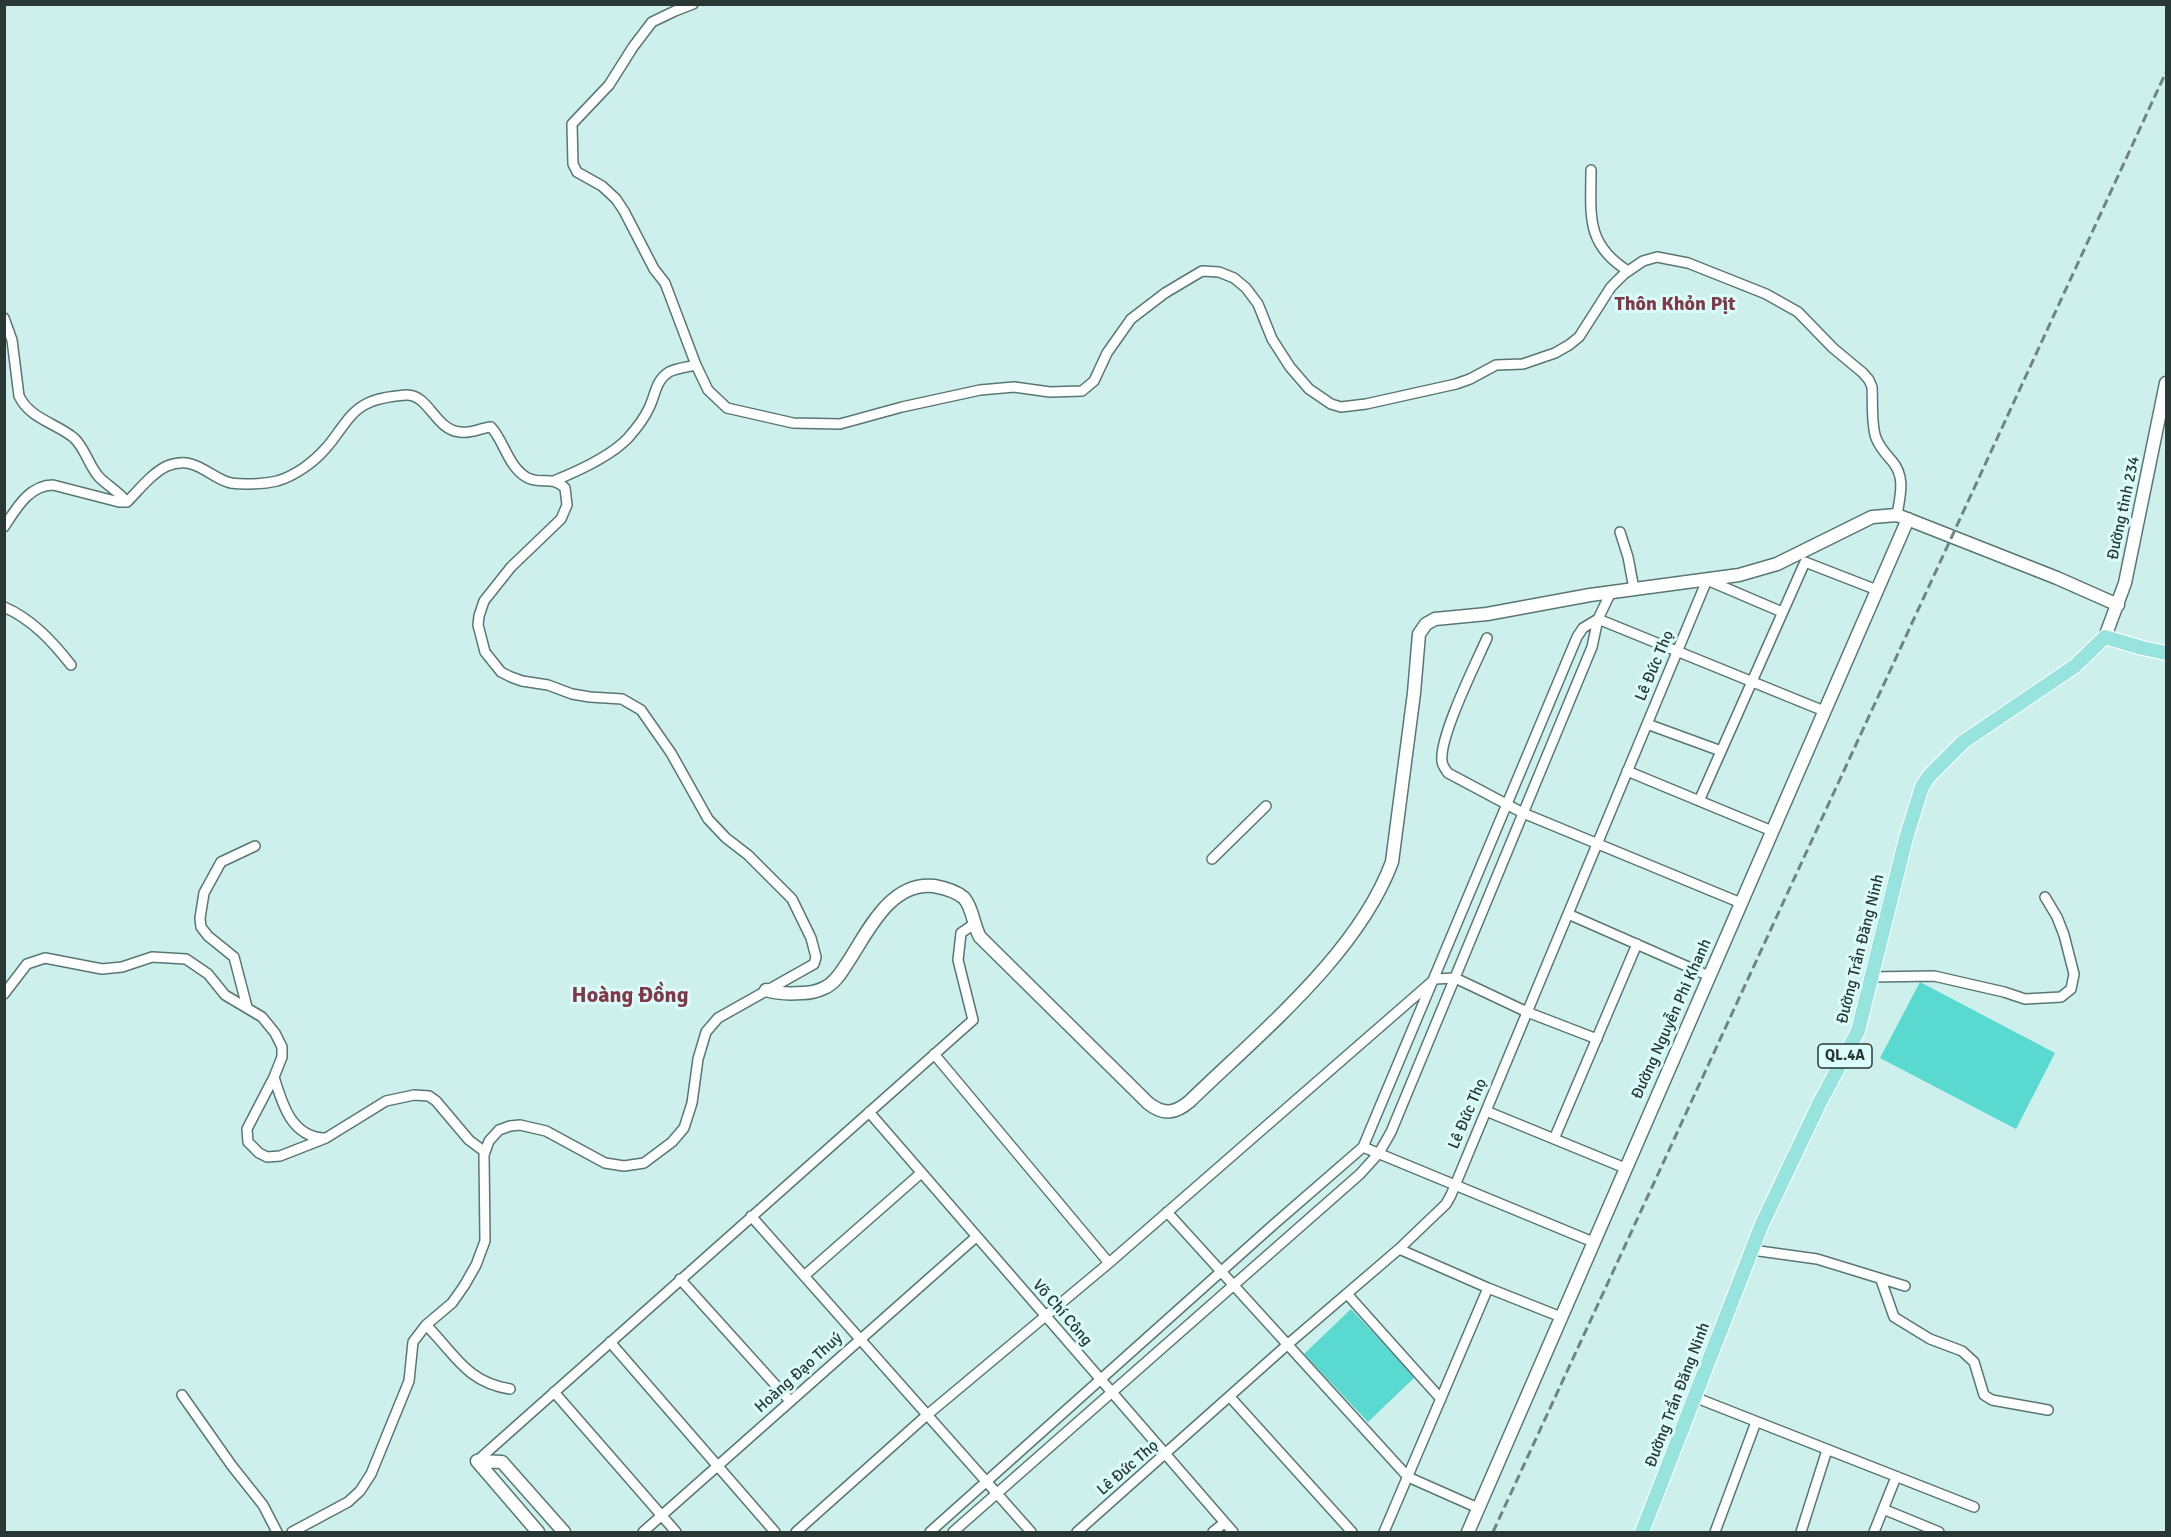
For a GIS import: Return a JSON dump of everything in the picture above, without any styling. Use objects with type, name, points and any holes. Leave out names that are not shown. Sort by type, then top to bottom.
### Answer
[{"type":"main road","points":[[2105,637],[2142,648],[2166,652]]},
{"type":"main road","name":"Đường Trần Đăng Ninh","points":[[1642,1533],[1762,1224],[1791,1159],[1858,1031],[1906,838],[1922,787],[1929,776],[1963,742],[2074,666],[2105,637]]},
{"type":"street","points":[[693,4],[652,22],[609,85],[572,124],[573,164],[577,172],[602,186],[616,199],[624,211],[654,269],[665,283],[696,365],[708,390],[727,408],[793,423],[840,424],[980,390],[1014,387],[1050,392],[1082,391],[1094,381],[1107,353],[1131,319],[1165,293],[1202,271],[1219,272],[1234,278],[1246,288],[1258,304],[1282,357],[1309,389],[1331,404],[1341,407],[1351,406],[1456,384],[1496,365],[1523,364],[1555,353],[1579,337],[1611,287],[1628,271],[1643,261],[1658,257],[1688,263],[1766,294],[1798,312],[1869,380],[1872,387],[1875,436],[1880,448],[1897,468],[1902,491],[1902,517]]},
{"type":"street","points":[[1592,171],[1591,212],[1596,238],[1614,260],[1628,271]]},
{"type":"street","points":[[4,318],[12,340],[23,404],[32,414],[48,421],[75,439],[99,477],[118,491],[126,502]]},
{"type":"street","points":[[4,527],[17,506],[44,485],[59,486],[126,502],[166,466],[178,463],[190,464],[229,483],[275,481],[304,468],[325,449],[348,420],[365,405],[389,397],[409,394],[422,401],[448,429],[473,432],[491,427],[524,476],[534,481],[556,480],[587,466],[626,440],[644,417],[651,405],[657,385],[663,377],[672,371],[696,365]]},
{"type":"street","name":"Đường tỉnh 234","points":[[2105,637],[2125,584],[2166,382]]},
{"type":"street","points":[[292,1533],[348,1502],[367,1482],[409,1382],[413,1342],[426,1325],[445,1310],[464,1286],[476,1265],[485,1241],[485,1152],[489,1141],[499,1131],[510,1125],[520,1125],[546,1131],[605,1163],[624,1166],[644,1163],[672,1142],[684,1128],[692,1103],[698,1059],[706,1032],[718,1018],[814,964],[816,957],[811,938],[792,899],[708,819],[671,753],[641,710],[622,699],[590,698],[511,677],[497,668],[485,652],[478,625],[478,615],[484,601],[511,567],[561,519],[567,505],[565,488],[556,480]]},
{"type":"street","points":[[766,990],[778,994],[794,994],[826,988],[841,973],[877,916],[893,900],[909,889],[931,886],[947,888],[963,897],[980,936],[1148,1103],[1157,1110],[1167,1112],[1180,1109],[1283,1011],[1321,971],[1366,917],[1384,884],[1392,862],[1414,693],[1419,634],[1426,624],[1435,619],[1487,614],[1611,592],[1739,575],[1777,564],[1872,518],[1902,517],[2057,578],[2118,605]]},
{"type":"street","name":"Đường Nguyễn Phi Khanh","points":[[1468,1533],[1877,590],[1902,517]]},
{"type":"street","points":[[1620,532],[1629,557],[1634,589]]},
{"type":"street","points":[[1699,801],[1805,562],[1877,590]]},
{"type":"street","points":[[1707,580],[1782,612]]},
{"type":"street","name":"Lê Đức Thọ","points":[[1077,1533],[1287,1345],[1348,1295],[1444,1206],[1455,1186],[1707,580]]},
{"type":"street","points":[[953,1533],[1235,1286],[1360,1174],[1379,1153],[1391,1132],[1592,647],[1599,619],[1611,592]]},
{"type":"street","points":[[4,607],[24,617],[58,648],[71,665]]},
{"type":"street","points":[[1599,619],[1824,711]]},
{"type":"street","points":[[930,1533],[1221,1271],[1363,1147],[1577,637],[1582,628],[1599,619]]},
{"type":"street","points":[[1486,638],[1456,710],[1443,749],[1442,762],[1448,773],[1523,813],[1598,842],[1740,903]]},
{"type":"street","points":[[1647,724],[1720,751]]},
{"type":"street","points":[[1628,771],[1772,831]]},
{"type":"street","points":[[1212,859],[1266,806]]},
{"type":"street","points":[[247,1007],[234,957],[208,936],[201,927],[200,918],[204,892],[220,862],[255,846]]},
{"type":"street","points":[[1871,977],[1934,976],[2025,999],[2061,997],[2071,989],[2074,974],[2064,935],[2045,897]]},
{"type":"street","points":[[1568,914],[1709,976]]},
{"type":"street","points":[[477,1461],[973,1020],[958,960],[961,933],[974,924]]},
{"type":"street","points":[[1554,1139],[1637,944]]},
{"type":"street","points":[[4,994],[27,964],[33,961],[50,958],[102,969],[122,967],[152,957],[186,959],[215,981],[225,995],[262,1017],[275,1033],[282,1047],[282,1057],[274,1077],[247,1129],[252,1147],[267,1157],[280,1156],[326,1138],[386,1101],[414,1095],[426,1095],[436,1101],[474,1146],[485,1152]]},
{"type":"street","points":[[796,1533],[927,1415],[1109,1263],[1435,979],[1455,978],[1527,1012],[1597,1039]]},
{"type":"street","points":[[934,1054],[1109,1263]]},
{"type":"street","points":[[274,1077],[290,1119],[301,1130],[313,1137],[326,1138]]},
{"type":"street","points":[[1486,1111],[1625,1168]]},
{"type":"street","name":"Võ Chí Công","points":[[868,1112],[1233,1533]]},
{"type":"street","points":[[1363,1147],[1593,1242]]},
{"type":"street","points":[[804,1276],[920,1174]]},
{"type":"street","points":[[1167,1212],[1408,1477],[1478,1508]]},
{"type":"street","points":[[751,1216],[1031,1533]]},
{"type":"street","name":"Hoàng Đạo Thuý","points":[[643,1533],[976,1237]]},
{"type":"street","points":[[1399,1249],[1561,1317]]},
{"type":"street","points":[[1752,1250],[1817,1259],[1905,1286]]},
{"type":"street","points":[[680,1279],[790,1401]]},
{"type":"street","points":[[1881,1280],[1894,1317],[1930,1339],[1962,1350],[1974,1362],[1984,1395],[1992,1400],[2048,1410]]},
{"type":"street","points":[[1384,1533],[1488,1288]]},
{"type":"street","points":[[1348,1295],[1442,1399]]},
{"type":"street","points":[[426,1325],[470,1374],[493,1386],[510,1389]]},
{"type":"street","points":[[610,1342],[775,1533]]},
{"type":"street","points":[[554,1392],[676,1533]]},
{"type":"street","points":[[182,1395],[232,1466],[263,1504],[277,1533]]},
{"type":"street","points":[[1230,1397],[1352,1533]]},
{"type":"street","points":[[1694,1398],[1974,1507]]},
{"type":"street","points":[[1714,1533],[1756,1422]]},
{"type":"street","points":[[1801,1533],[1827,1449]]},
{"type":"street","points":[[477,1461],[538,1533]]},
{"type":"street","points":[[477,1461],[502,1462],[564,1533]]},
{"type":"street","points":[[1874,1533],[1896,1477]]},
{"type":"street","points":[[1883,1509],[1939,1533]]},
{"type":"street","points":[[1213,1533],[1224,1522]]},
{"type":"shaded area","points":[[1920,982],[2055,1053],[2016,1129],[1880,1058]]},
{"type":"shaded area","points":[[1351,1309],[1415,1377],[1368,1422],[1304,1354]]},
{"type":"railway","points":[[1493,1532],[2166,72]]},
{"type":"district","name":"Thôn Khỏn Pịt","points":[[1675,305]]},
{"type":"district","name":"Hoàng Đồng","points":[[630,996]]}]
